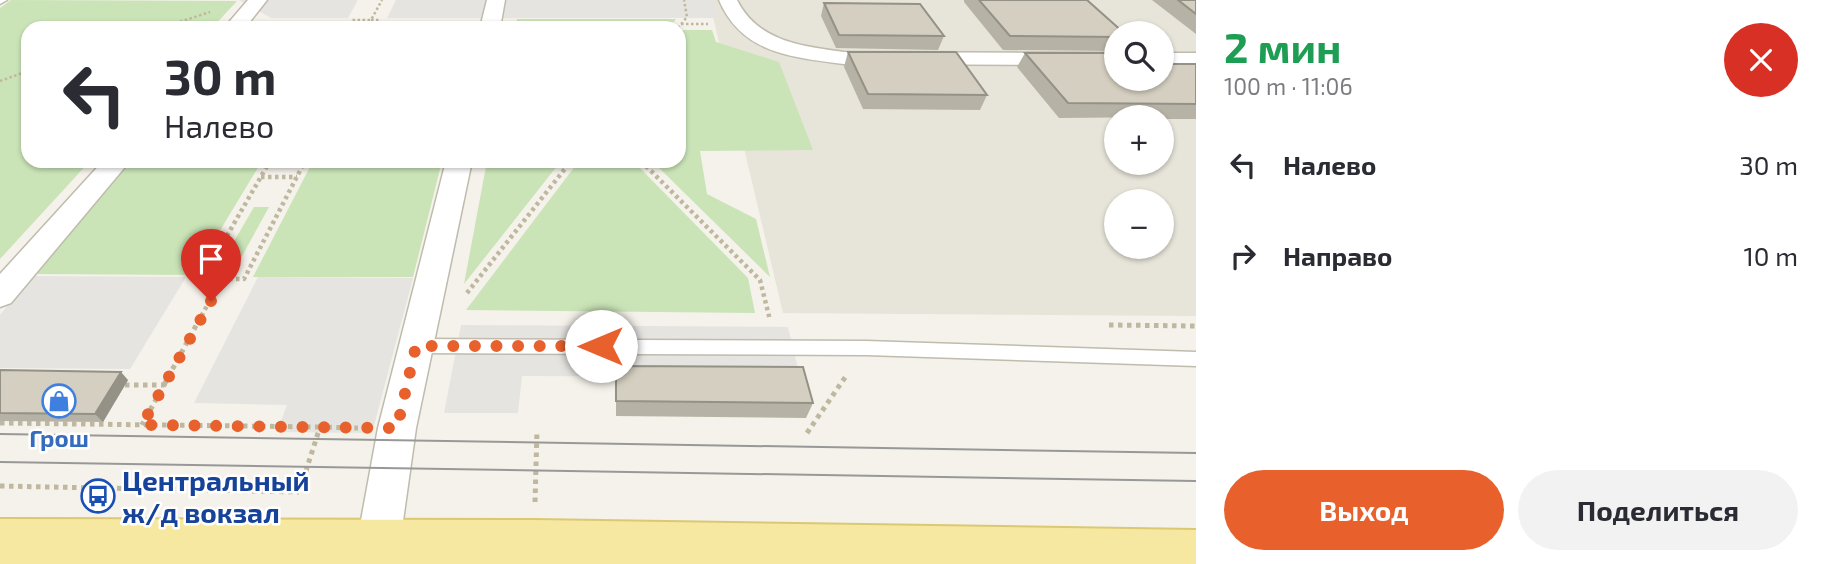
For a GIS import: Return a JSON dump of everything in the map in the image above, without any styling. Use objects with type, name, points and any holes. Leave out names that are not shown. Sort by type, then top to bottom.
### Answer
[{"type":"main road","points":[[0,545],[47,554],[1196,557]]},
{"type":"street","points":[[240,21],[258,0]]},
{"type":"street","points":[[491,21],[496,0]]},
{"type":"street","points":[[728,0],[732,15],[765,42],[801,52],[844,58],[1104,59]]},
{"type":"street","points":[[1174,59],[1196,59]]},
{"type":"street","points":[[0,295],[111,168]]},
{"type":"street","points":[[376,554],[397,428],[429,345],[458,168]]},
{"type":"lane","points":[[429,345],[866,348],[1196,359]]},
{"type":"path","points":[[371,20],[382,0]]},
{"type":"path","points":[[684,0],[687,17],[684,21]]},
{"type":"path","points":[[182,21],[213,11]]},
{"type":"path","points":[[351,21],[378,21]]},
{"type":"path","points":[[0,80],[21,73]]},
{"type":"path","points":[[266,168],[202,279],[244,279],[302,168]]},
{"type":"path","points":[[429,345],[447,318],[565,168]]},
{"type":"path","points":[[648,168],[760,280],[770,320]]},
{"type":"path","points":[[261,177],[297,177]]},
{"type":"path","points":[[142,425],[222,279]]},
{"type":"path","points":[[125,373],[122,385],[164,385]]},
{"type":"path","points":[[0,423],[397,428]]},
{"type":"path","points":[[303,480],[320,428]]},
{"type":"path","points":[[535,503],[537,430]]},
{"type":"path","points":[[0,486],[299,492]]},
{"type":"shaded area","points":[[239,0],[358,0],[348,18],[271,18]]},
{"type":"shaded area","points":[[396,0],[713,0],[718,18],[387,18]]},
{"type":"shaded area","points":[[709,0],[1196,0],[1196,316],[783,313]]},
{"type":"shaded area","points":[[32,276],[186,277],[130,369],[0,368],[0,315]]},
{"type":"shaded area","points":[[258,277],[413,278],[372,433],[277,432],[287,405],[194,403]]},
{"type":"shaded area","points":[[461,325],[788,327],[800,377],[522,376],[518,413],[444,413]]},
{"type":"green space","points":[[11,0],[237,1],[218,21],[21,21],[21,168],[84,168],[0,259],[0,8]]},
{"type":"green space","points":[[517,19],[676,19],[674,21]]},
{"type":"green space","points":[[686,30],[712,30],[716,42],[779,62],[813,150],[700,151],[707,194],[756,219],[770,277],[659,168],[686,168]]},
{"type":"green space","points":[[124,168],[258,168],[193,275],[33,274]]},
{"type":"green space","points":[[309,168],[440,168],[413,277],[253,277]]},
{"type":"green space","points":[[486,168],[555,168],[464,284]]},
{"type":"green space","points":[[574,168],[640,168],[748,278],[755,313],[466,310]]},
{"type":"green space","points":[[254,207],[269,207],[235,269],[218,269]]},
{"type":"building","points":[[979,0],[1087,0],[1111,21],[1104,21],[1104,37],[1010,36]]},
{"type":"building","points":[[1178,0],[1196,0],[1196,14]]},
{"type":"building","points":[[824,3],[920,4],[944,36],[839,35]]},
{"type":"building","points":[[848,52],[956,52],[987,95],[868,94]]},
{"type":"building","points":[[1025,53],[1104,53],[1104,91],[1174,91],[1174,64],[1196,64],[1196,104],[1068,103]]},
{"type":"building","points":[[616,366],[803,367],[813,403],[616,401]]},
{"type":"building","points":[[0,370],[121,372],[95,414],[0,413]]},
{"type":"tram line","points":[[0,434],[1196,453]]},
{"type":"tram line","points":[[0,462],[1196,481]]},
{"type":"place","name":"Грош","points":[[59,401]]},
{"type":"place","name":"Центральный ж/д вокзал","points":[[98,496]]},
{"type":"route","points":[[211,301],[142,425],[397,428],[416,346],[601,346]]}]
